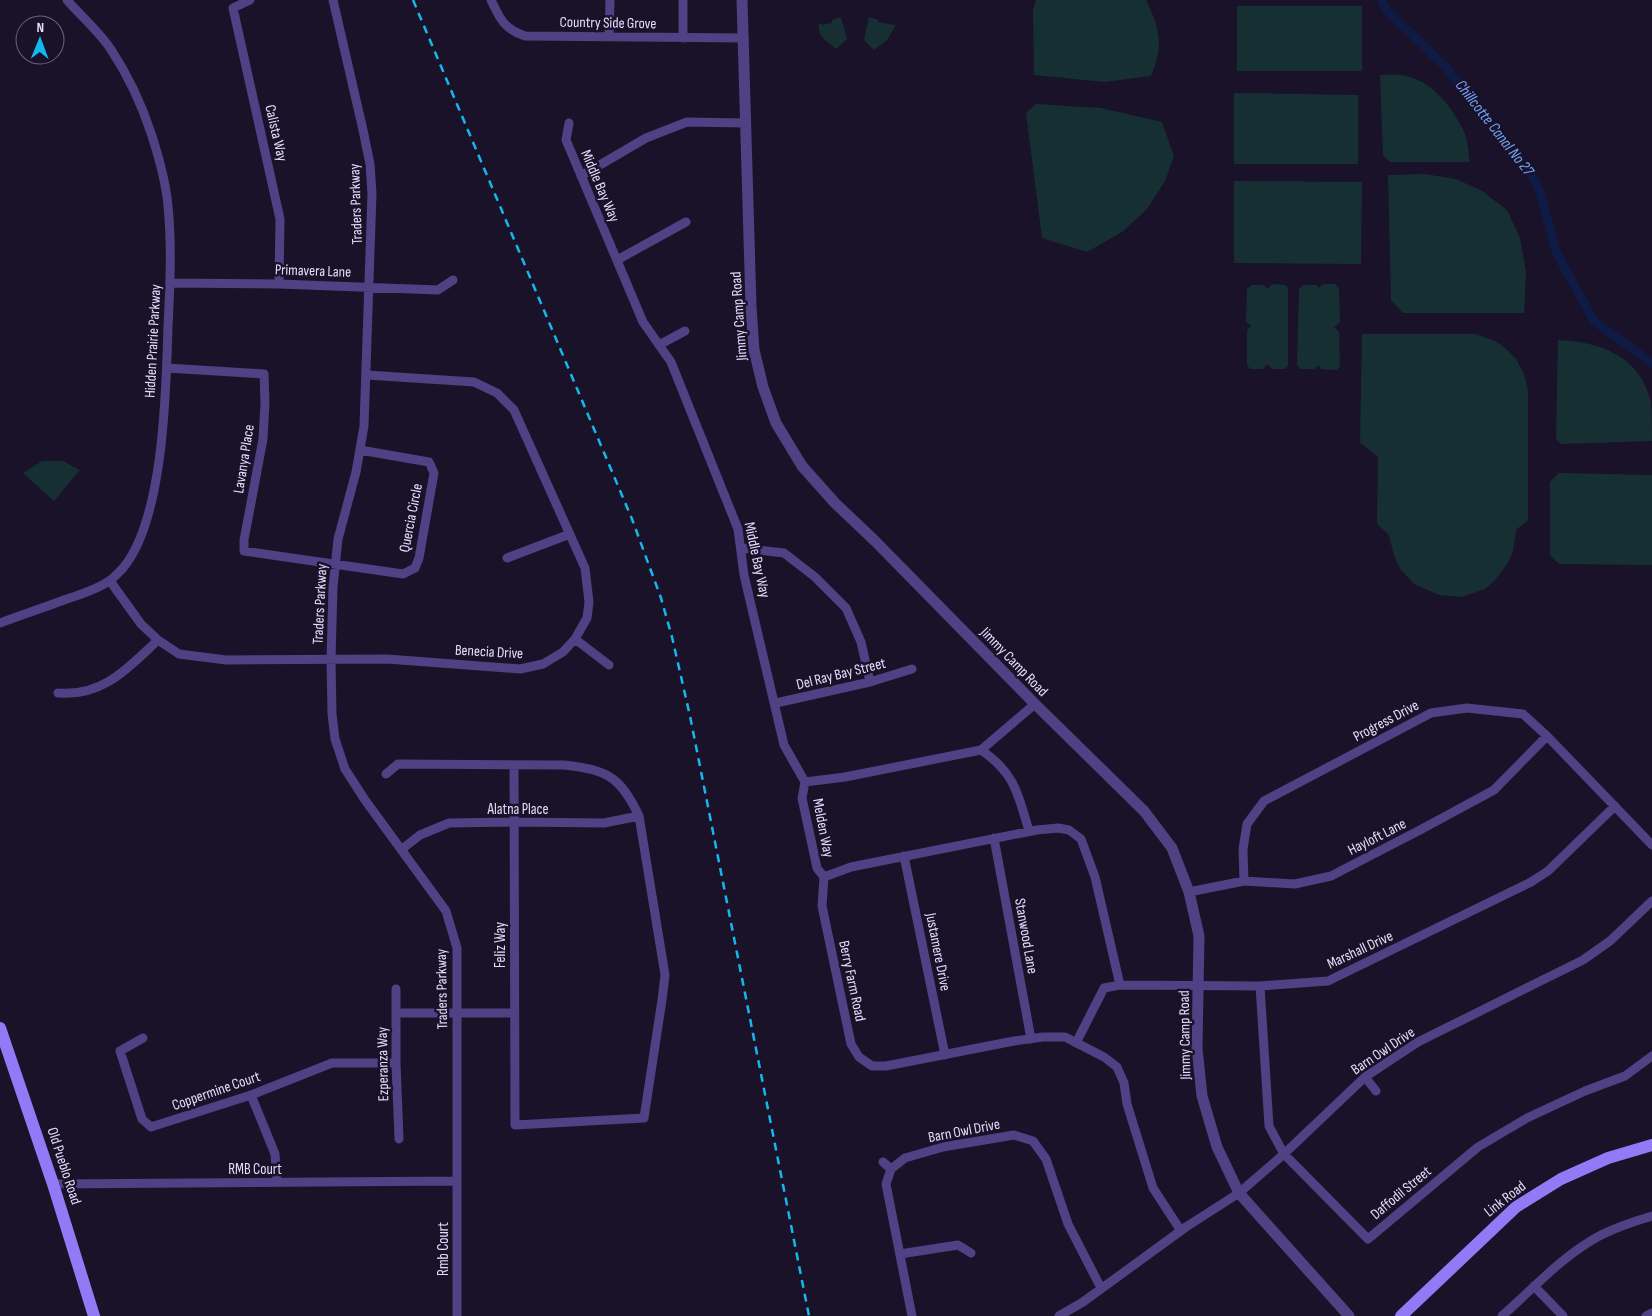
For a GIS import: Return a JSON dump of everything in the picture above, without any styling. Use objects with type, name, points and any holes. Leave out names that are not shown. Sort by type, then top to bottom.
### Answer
[{"type":"main road","name":"Old Pueblo Road","points":[[0,1028],[54,1184],[94,1316]]},
{"type":"main road","name":"Link Road","points":[[1401,1316],[1516,1206],[1561,1179],[1592,1165],[1608,1158],[1652,1145]]},
{"type":"street","name":"Hidden Prairie Parkway","points":[[0,623],[79,595],[110,581],[135,552],[156,483],[167,368],[171,240],[168,204],[153,137],[130,82],[109,47],[67,0]]},
{"type":"street","name":"Calista Way","points":[[250,0],[233,8],[280,219],[279,284]]},
{"type":"street","name":"Traders Parkway","points":[[333,0],[370,164],[372,194],[364,426],[356,472],[338,540],[333,587],[331,659],[334,739],[345,769],[365,800],[446,911],[456,948],[457,1181]]},
{"type":"street","name":"Country Side Grove","points":[[492,0],[500,21],[513,32],[525,36],[744,38]]},
{"type":"street","points":[[609,37],[610,0]]},
{"type":"street","points":[[683,0],[683,38]]},
{"type":"street","name":"Jimmy Camp Road","points":[[742,0],[754,350],[763,387],[776,423],[802,466],[835,503],[1144,811],[1172,848],[1190,892],[1199,936],[1197,1048],[1202,1096],[1217,1147],[1239,1193],[1348,1316]]},
{"type":"street","points":[[581,176],[646,138],[687,122],[746,123]]},
{"type":"street","name":"Middle Bay Way","points":[[569,123],[566,140],[643,322],[671,362],[738,529],[744,575],[776,704],[784,745],[805,782]]},
{"type":"street","points":[[617,260],[686,222]]},
{"type":"street","name":"Primavera Lane","points":[[170,283],[279,284],[438,290],[453,280]]},
{"type":"street","points":[[659,345],[685,331]]},
{"type":"street","name":"Lavanya Place","points":[[167,368],[264,374],[263,440],[244,540],[244,552],[335,566]]},
{"type":"street","name":"Benecia Drive","points":[[110,581],[141,624],[158,640],[180,654],[226,660],[388,659],[520,669],[543,664],[563,652],[575,639],[587,618],[590,602],[585,568],[514,410],[497,393],[474,382],[367,375]]},
{"type":"street","name":"Quercia Circle","points":[[335,566],[403,574],[415,568],[419,558],[434,473],[429,462],[360,450]]},
{"type":"street","points":[[507,558],[570,534]]},
{"type":"street","points":[[741,548],[784,553],[815,577],[846,608],[861,642],[870,682]]},
{"type":"street","points":[[575,639],[608,665]]},
{"type":"street","points":[[58,693],[73,694],[87,691],[109,682],[132,665],[158,640]]},
{"type":"street","name":"Del Ray Bay Street","points":[[776,704],[870,682],[912,669]]},
{"type":"street","points":[[805,782],[845,778],[981,750],[1035,704]]},
{"type":"street","name":"Progress Drive","points":[[1244,881],[1242,849],[1247,824],[1264,801],[1431,713],[1467,708],[1523,714],[1548,736],[1652,845]]},
{"type":"street","name":"Hayloft Lane","points":[[1190,892],[1244,881],[1295,884],[1331,876],[1494,790],[1548,736]]},
{"type":"street","points":[[981,750],[996,760],[1006,771],[1016,788],[1029,831]]},
{"type":"street","points":[[386,774],[398,764],[564,765],[591,768],[613,778],[630,797],[639,816]]},
{"type":"street","name":"Feliz Way","points":[[514,765],[514,1124],[644,1118],[665,975],[639,816]]},
{"type":"street","name":"Melden Way","points":[[805,782],[802,798],[817,868],[824,877]]},
{"type":"street","name":"Marshall Drive","points":[[1076,1043],[1104,988],[1120,985],[1260,986],[1328,981],[1531,882],[1548,871],[1615,806]]},
{"type":"street","name":"Alatna Place","points":[[402,849],[420,835],[449,823],[604,823],[639,816]]},
{"type":"street","points":[[824,877],[852,867],[1029,831],[1058,828],[1069,830],[1081,840],[1095,877],[1120,985]]},
{"type":"street","name":"Stanwood Lane","points":[[994,838],[1031,1039]]},
{"type":"street","name":"Justamere Drive","points":[[904,856],[945,1055]]},
{"type":"street","name":"Berry Farm Road","points":[[824,877],[822,906],[852,1044],[859,1057],[872,1066],[886,1066],[1031,1039],[1065,1037],[1104,1057],[1117,1066],[1124,1083],[1127,1104],[1153,1188],[1180,1231]]},
{"type":"street","name":"Barn Owl Drive","points":[[1059,1316],[1180,1231],[1239,1193],[1284,1154],[1365,1077],[1418,1042],[1583,960],[1610,941],[1652,901]]},
{"type":"street","name":"Daffodil Street","points":[[1260,986],[1269,1126],[1284,1154],[1368,1239],[1478,1146],[1527,1118],[1585,1091],[1625,1076],[1652,1056]]},
{"type":"street","name":"Ezperanza Way","points":[[396,989],[399,1139]]},
{"type":"street","points":[[397,1013],[457,1012],[514,1014]]},
{"type":"street","name":"Coppermine Court","points":[[142,1038],[120,1051],[142,1119],[151,1127],[251,1095],[332,1063],[396,1063]]},
{"type":"street","points":[[1365,1077],[1376,1091]]},
{"type":"street","points":[[251,1095],[275,1154],[277,1182]]},
{"type":"street","name":"Barn Owl Drive","points":[[891,1169],[905,1158],[943,1147],[1014,1135],[1032,1141],[1046,1159],[1068,1224],[1101,1288]]},
{"type":"street","points":[[883,1162],[891,1169],[886,1184],[912,1316]]},
{"type":"street","name":"RMB Court","points":[[54,1184],[457,1181]]},
{"type":"street","name":"Rmb Court","points":[[456,1316],[457,1181]]},
{"type":"street","points":[[1502,1316],[1572,1254],[1601,1235],[1652,1216]]},
{"type":"street","points":[[900,1254],[958,1245],[971,1254]]},
{"type":"street","points":[[1534,1286],[1563,1316]]},
{"type":"street","points":[[1646,1316],[1652,1313]]},
{"type":"green space","points":[[1036,0],[1146,0],[1155,20],[1159,37],[1158,55],[1151,76],[1104,82],[1034,75],[1033,10]]},
{"type":"green space","points":[[1237,6],[1362,6],[1362,71],[1237,71]]},
{"type":"green space","points":[[841,17],[847,39],[836,49],[821,36],[819,24],[832,23],[832,20]]},
{"type":"green space","points":[[869,17],[878,20],[878,22],[896,25],[887,40],[874,50],[864,40]]},
{"type":"green space","points":[[1380,75],[1411,77],[1430,87],[1439,95],[1453,113],[1464,132],[1470,162],[1390,162],[1383,155]]},
{"type":"green space","points":[[1234,93],[1358,95],[1358,164],[1234,164]]},
{"type":"green space","points":[[1036,104],[1101,108],[1162,122],[1174,156],[1165,181],[1147,209],[1122,232],[1087,252],[1042,238],[1026,113]]},
{"type":"green space","points":[[1425,174],[1456,179],[1482,191],[1507,210],[1520,238],[1526,272],[1524,313],[1403,313],[1391,300],[1388,175]]},
{"type":"green space","points":[[1234,181],[1362,182],[1361,264],[1234,263]]},
{"type":"green space","points":[[1273,284],[1285,285],[1288,288],[1288,365],[1285,369],[1272,369],[1267,364],[1263,369],[1250,369],[1247,365],[1247,330],[1251,326],[1246,322],[1247,289],[1252,285],[1264,285],[1267,289]]},
{"type":"green space","points":[[1323,284],[1335,284],[1339,289],[1340,322],[1334,327],[1339,332],[1340,366],[1337,370],[1321,369],[1319,365],[1314,369],[1301,369],[1297,365],[1299,289],[1303,285],[1317,285],[1318,288]]},
{"type":"green space","points":[[1362,334],[1476,334],[1495,341],[1505,348],[1516,359],[1524,374],[1528,391],[1528,520],[1516,530],[1513,551],[1508,563],[1495,580],[1485,589],[1461,597],[1439,595],[1414,584],[1401,570],[1394,556],[1389,535],[1377,524],[1378,457],[1360,443]]},
{"type":"green space","points":[[1558,340],[1574,341],[1603,348],[1616,354],[1638,373],[1646,386],[1651,402],[1652,441],[1561,444],[1556,439]]},
{"type":"green space","points":[[42,461],[63,461],[80,470],[54,501],[23,473]]},
{"type":"green space","points":[[1559,473],[1652,475],[1652,565],[1559,564],[1550,555],[1550,482]]},
{"type":"waterway","name":"Chillcotte Canal No 27","points":[[1381,0],[1387,10],[1447,69],[1533,177],[1540,192],[1556,252],[1594,321],[1652,363]]},
{"type":"railway","points":[[413,0],[632,519],[661,598],[690,716],[809,1316]]}]
